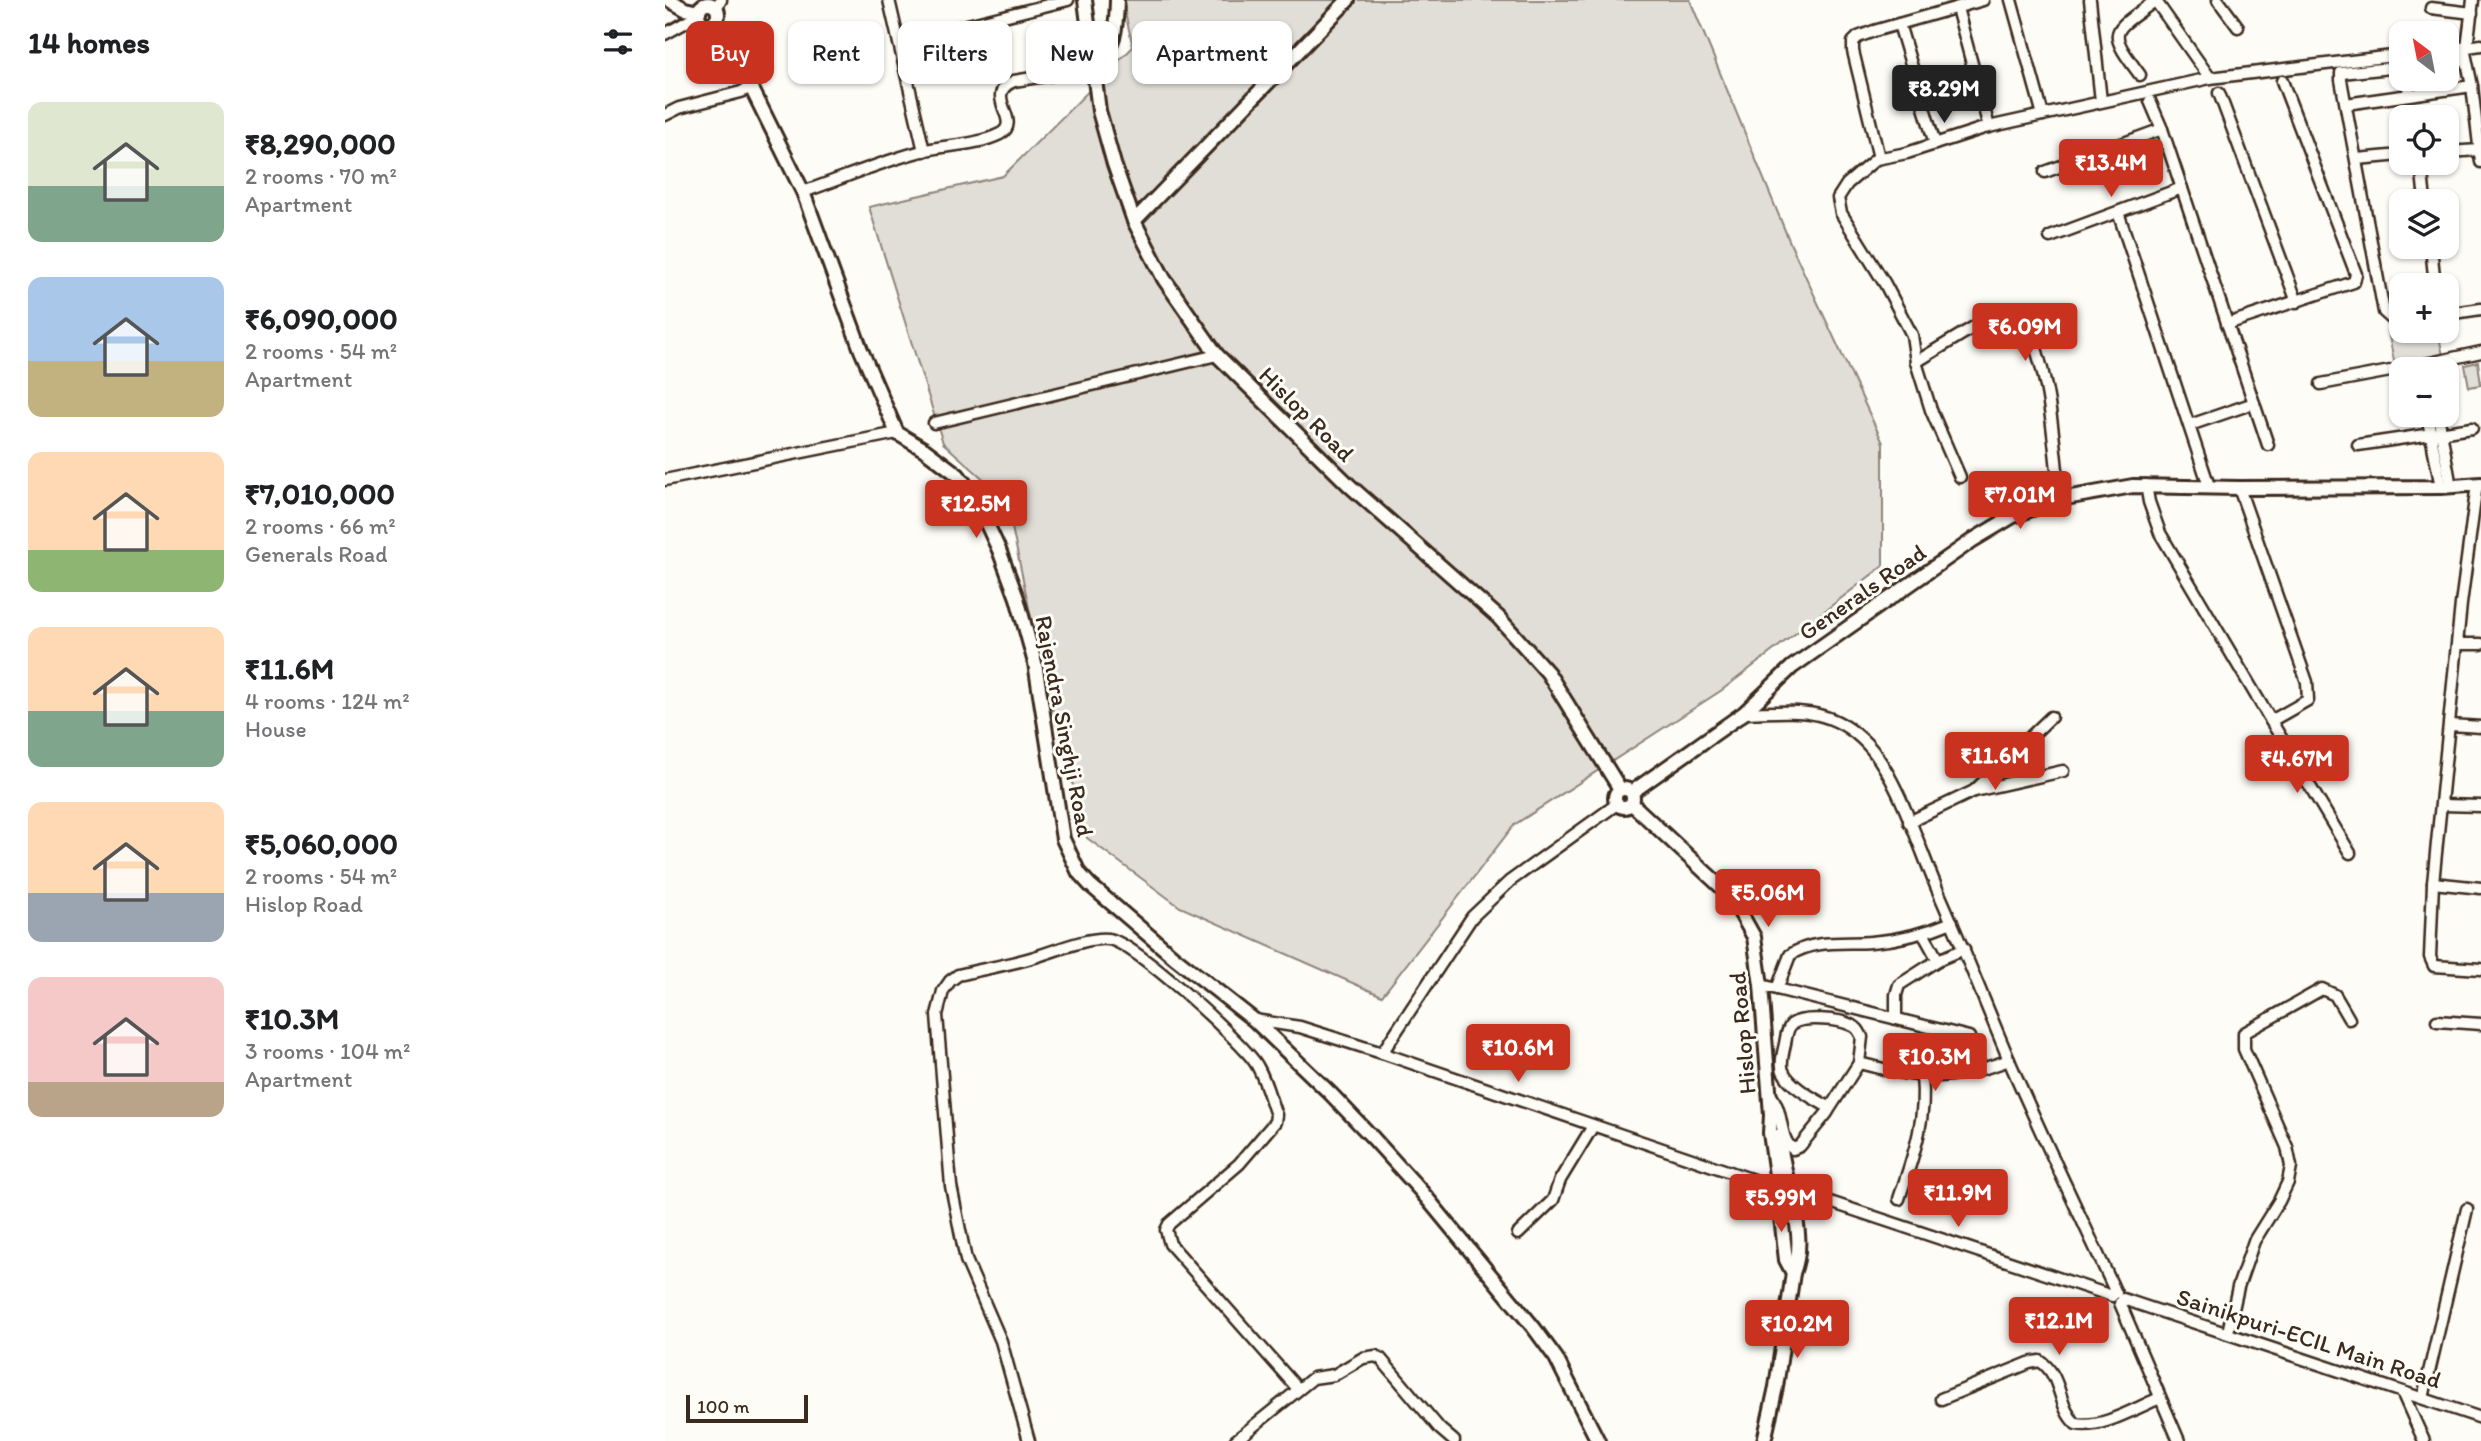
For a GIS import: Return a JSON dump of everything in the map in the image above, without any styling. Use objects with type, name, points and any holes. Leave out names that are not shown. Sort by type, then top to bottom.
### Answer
[{"type":"street","points":[[669,0],[699,13]]},
{"type":"street","points":[[890,0],[898,37]]},
{"type":"street","points":[[984,21],[1068,0]]},
{"type":"street","name":"Hislop Road","points":[[1085,0],[1088,21]]},
{"type":"street","points":[[1115,21],[1117,0]]},
{"type":"street","points":[[1134,221],[1348,0]]},
{"type":"street","points":[[1879,158],[1853,42],[1858,37],[1983,0]]},
{"type":"street","points":[[2011,0],[2043,115]]},
{"type":"street","points":[[2090,0],[2101,102]]},
{"type":"street","points":[[2140,75],[2118,46],[2117,33],[2122,25],[2156,0],[2210,78]]},
{"type":"street","points":[[2218,0],[2238,27]]},
{"type":"street","points":[[2473,0],[2466,60],[2472,86],[2481,162]]},
{"type":"street","points":[[665,34],[699,13],[705,5],[718,4],[718,16],[714,21]]},
{"type":"street","points":[[1957,8],[1989,127]]},
{"type":"street","points":[[2431,8],[2472,13]]},
{"type":"street","points":[[699,13],[702,21]]},
{"type":"street","points":[[1899,24],[1935,144]]},
{"type":"street","points":[[2459,49],[2481,45]]},
{"type":"street","points":[[1960,477],[1931,410],[1916,362],[1912,335],[1839,208],[1838,198],[1842,191],[1879,158],[1989,127],[2210,78],[2389,56]]},
{"type":"street","points":[[2459,61],[2466,60]]},
{"type":"street","points":[[2389,68],[2341,73],[2384,312],[2389,316]]},
{"type":"street","points":[[803,192],[924,151],[977,141],[1002,132],[1007,128],[1007,120],[1000,93],[1005,85],[1026,78]]},
{"type":"street","points":[[2227,324],[2354,282],[2356,274],[2282,81]]},
{"type":"street","points":[[665,480],[897,433],[861,349],[803,192],[749,84]]},
{"type":"street","points":[[909,84],[924,151]]},
{"type":"street","name":"Hislop Road","points":[[1096,84],[1099,111],[1134,221],[1164,279],[1217,355],[1350,486],[1498,617],[1548,673],[1628,795],[1731,896],[1754,937],[1761,985],[1770,1133],[1797,1228],[1799,1259],[1793,1273],[1776,1387],[1764,1441]]},
{"type":"street","points":[[2346,104],[2472,86]]},
{"type":"street","points":[[665,115],[679,108],[751,87]]},
{"type":"street","points":[[2219,93],[2297,302]]},
{"type":"street","points":[[2150,101],[2162,129],[2268,445]]},
{"type":"street","points":[[2045,172],[2162,129]]},
{"type":"street","points":[[2459,151],[2480,150]]},
{"type":"street","points":[[2357,159],[2389,156]]},
{"type":"street","points":[[2050,237],[2182,188]]},
{"type":"street","points":[[2118,212],[2209,486]]},
{"type":"street","points":[[2459,312],[2481,309]]},
{"type":"street","points":[[1916,362],[1997,313],[2010,310],[2023,316],[2038,351],[2048,391],[2060,499]]},
{"type":"street","points":[[2459,358],[2481,352]]},
{"type":"street","points":[[935,422],[1217,355]]},
{"type":"street","points":[[2321,384],[2389,371]]},
{"type":"street","points":[[2189,425],[2253,403]]},
{"type":"street","points":[[2429,427],[2446,487]]},
{"type":"street","points":[[2441,427],[2446,487]]},
{"type":"street","points":[[2358,445],[2472,428]]},
{"type":"street","name":"Rajendra Singhji Road","points":[[897,433],[958,475],[974,496],[999,550],[1017,598],[1035,663],[1063,839],[1079,873],[1090,886],[1153,940],[1254,1020],[1373,1138],[1483,1265],[1556,1358],[1598,1441]]},
{"type":"street","points":[[2479,484],[2461,604],[2433,883],[2430,946],[2432,963],[2443,967],[2481,969]]},
{"type":"street","name":"Generals Road","points":[[1628,795],[1744,713],[1792,667],[1973,540],[2013,516],[2060,499],[2146,485],[2239,488],[2446,487],[2479,484]]},
{"type":"street","points":[[2146,485],[2160,533],[2350,853]]},
{"type":"street","points":[[2239,488],[2309,694],[2308,699],[2271,721]]},
{"type":"street","points":[[2458,644],[2481,644]]},
{"type":"street","points":[[1744,713],[1804,711],[1818,714],[1851,731],[1866,743],[1878,758],[1909,822],[2009,1060],[2118,1298],[2179,1441]]},
{"type":"street","points":[[1974,791],[2051,718]]},
{"type":"street","points":[[2450,725],[2481,727]]},
{"type":"street","points":[[1909,822],[1974,791],[2063,772]]},
{"type":"street","points":[[1382,1053],[1478,910],[1510,881],[1618,804],[1615,796],[1628,795]]},
{"type":"street","points":[[2442,806],[2481,806]]},
{"type":"street","points":[[2433,883],[2481,888]]},
{"type":"street","points":[[1777,989],[1790,956],[1808,946],[1871,942],[1923,933],[1952,922]]},
{"type":"street","points":[[1923,933],[1938,960]]},
{"type":"street","points":[[1029,1441],[1001,1341],[969,1272],[962,1247],[948,1160],[938,1004],[943,991],[958,975],[1097,939],[1112,939],[1144,957],[1210,1017],[1259,1068],[1276,1115],[1275,1122],[1239,1164],[1169,1224],[1166,1230],[1170,1244],[1298,1388]]},
{"type":"street","points":[[1896,1019],[1895,995],[1899,985],[1938,960],[1964,949]]},
{"type":"street","points":[[1761,985],[1969,1037]]},
{"type":"street","points":[[2228,1332],[2238,1287],[2254,1241],[2279,1201],[2288,1182],[2291,1166],[2287,1147],[2244,1049],[2243,1033],[2322,989],[2335,995],[2349,1019]]},
{"type":"street","name":"Sainikpuri-ECIL Main Road","points":[[1254,1020],[1300,1027],[1382,1053],[1593,1126],[2228,1332],[2481,1418]]},
{"type":"street","points":[[1769,1093],[1778,1106],[1786,1142],[1793,1149],[1800,1146],[1830,1108],[1859,1063],[1862,1037],[1855,1026],[1836,1020],[1798,1021],[1789,1028],[1782,1069],[1800,1089],[1830,1108]]},
{"type":"street","points":[[2437,1021],[2481,1024]]},
{"type":"street","points":[[1859,1063],[1922,1077],[1966,1074],[2009,1060]]},
{"type":"street","points":[[1899,1199],[1921,1129],[1924,1109],[1922,1077]]},
{"type":"street","points":[[1518,1234],[1553,1200],[1560,1180],[1593,1126]]},
{"type":"street","points":[[2423,1398],[2467,1209]]},
{"type":"street","points":[[1235,1441],[1313,1378],[1334,1375],[1363,1358],[1377,1356],[1440,1429],[1454,1441]]},
{"type":"street","points":[[1941,1399],[2035,1361],[2040,1361],[2052,1373],[2064,1408],[2076,1424],[2087,1426],[2103,1422],[2160,1398]]},
{"type":"street","points":[[2402,1392],[2424,1441]]},
{"type":"street","points":[[1439,1441],[1440,1429]]},
{"type":"shaded area","points":[[1122,0],[1690,0],[1791,245],[1883,443],[1883,566],[1722,690],[1514,825],[1382,996],[1180,907],[1087,838],[1040,660],[1006,499],[943,443],[869,207],[1003,176],[1096,84],[1118,84],[1118,62],[1132,48],[1132,84],[1292,84],[1292,21],[1132,21],[1132,43]]},
{"type":"shaded area","points":[[2390,343],[2440,343],[2443,356],[2438,357],[2393,357]]},
{"type":"shaded area","points":[[2478,362],[2481,385],[2469,387],[2465,365]]}]
